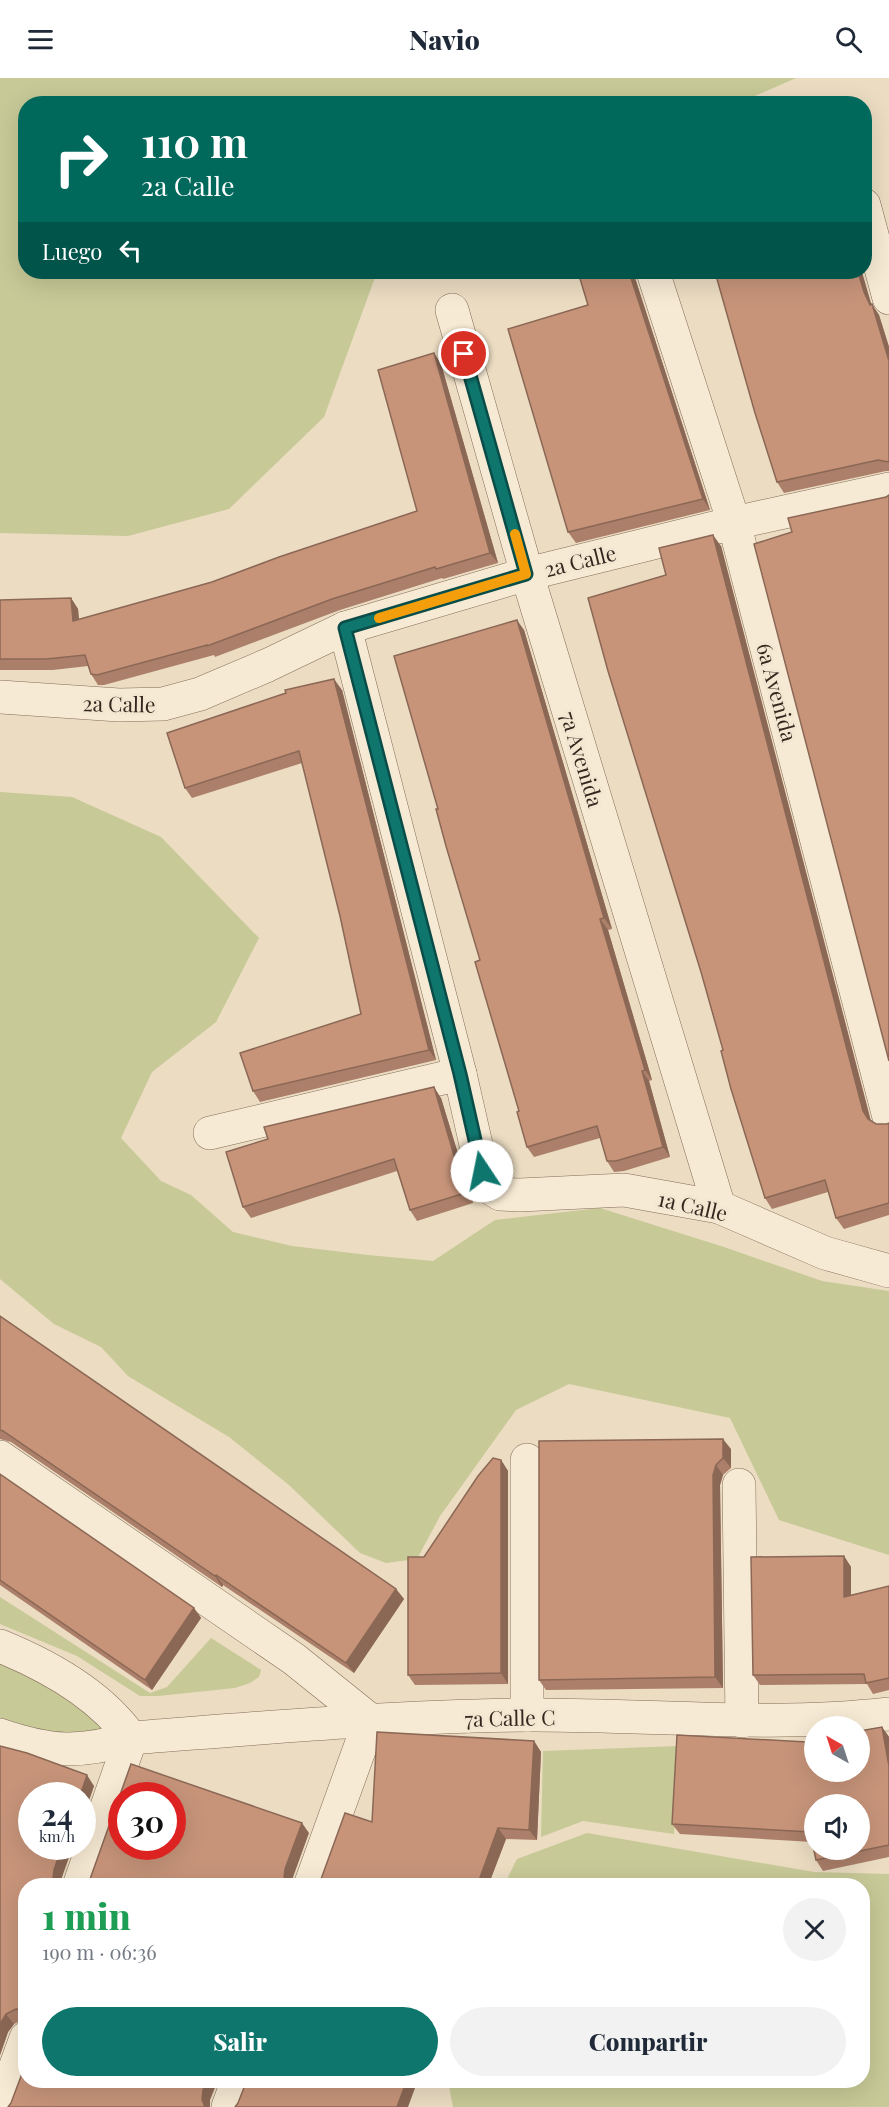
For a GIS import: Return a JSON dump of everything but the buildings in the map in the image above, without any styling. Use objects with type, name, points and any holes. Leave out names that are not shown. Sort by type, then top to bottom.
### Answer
[{"type":"street","points":[[872,235],[889,298]]},
{"type":"street","name":"6a Avenida","points":[[655,279],[734,523],[889,1117]]},
{"type":"street","name":"7a Avenida","points":[[452,310],[526,574],[719,1207]]},
{"type":"street","name":"2a Calle","points":[[0,697],[119,705],[163,704],[200,694],[345,628],[526,574],[734,523],[889,489]]},
{"type":"street","points":[[210,1133],[460,1074],[345,628]]},
{"type":"street","name":"1a Calle","points":[[460,1074],[482,1171],[489,1187],[500,1194],[624,1190],[719,1207],[825,1253],[889,1271]]},
{"type":"street","points":[[0,1457],[294,1659],[370,1720],[313,1878]]},
{"type":"street","points":[[527,1460],[527,1715]]},
{"type":"street","points":[[740,1485],[742,1720]]},
{"type":"street","points":[[0,1646],[28,1657],[67,1679],[110,1713],[131,1738],[82,1878]]},
{"type":"street","name":"7a Calle C","points":[[0,1735],[50,1749],[77,1749],[106,1746],[131,1738],[370,1720],[527,1715],[809,1721],[889,1714]]},
{"type":"street","points":[[1,2107],[18,2060]]},
{"type":"street","points":[[228,2107],[235,2088]]},
{"type":"green space","points":[[0,78],[796,78],[755,96],[18,96],[18,279],[374,279],[324,417],[229,509],[128,536],[0,533]]},
{"type":"green space","points":[[0,792],[72,797],[161,837],[259,938],[216,1022],[152,1072],[121,1138],[161,1181],[191,1195],[233,1232],[292,1246],[433,1261],[495,1220],[600,1208],[822,1281],[889,1291],[889,1555],[779,1520],[730,1418],[569,1384],[516,1410],[440,1516],[417,1559],[386,1563],[360,1553],[289,1485],[229,1437],[128,1376],[101,1347],[54,1324],[0,1279]]},
{"type":"green space","points":[[0,1597],[150,1693],[167,1687],[211,1638],[261,1670],[259,1677],[235,1688],[140,1696],[77,1656],[0,1624]]},
{"type":"green space","points":[[0,1646],[126,1730],[0,1735]]},
{"type":"green space","points":[[679,1746],[674,1834],[583,1821],[541,1837],[543,1751]]},
{"type":"green space","points":[[587,1833],[814,1872],[889,1874],[889,2107],[453,2107],[449,2088],[870,2088],[870,1878],[508,1878],[517,1859]]},
{"type":"slow traffic","points":[[379,618],[526,574],[515,534]]},
{"type":"route","points":[[464,354],[526,574],[345,628],[460,1074],[482,1171]]}]
